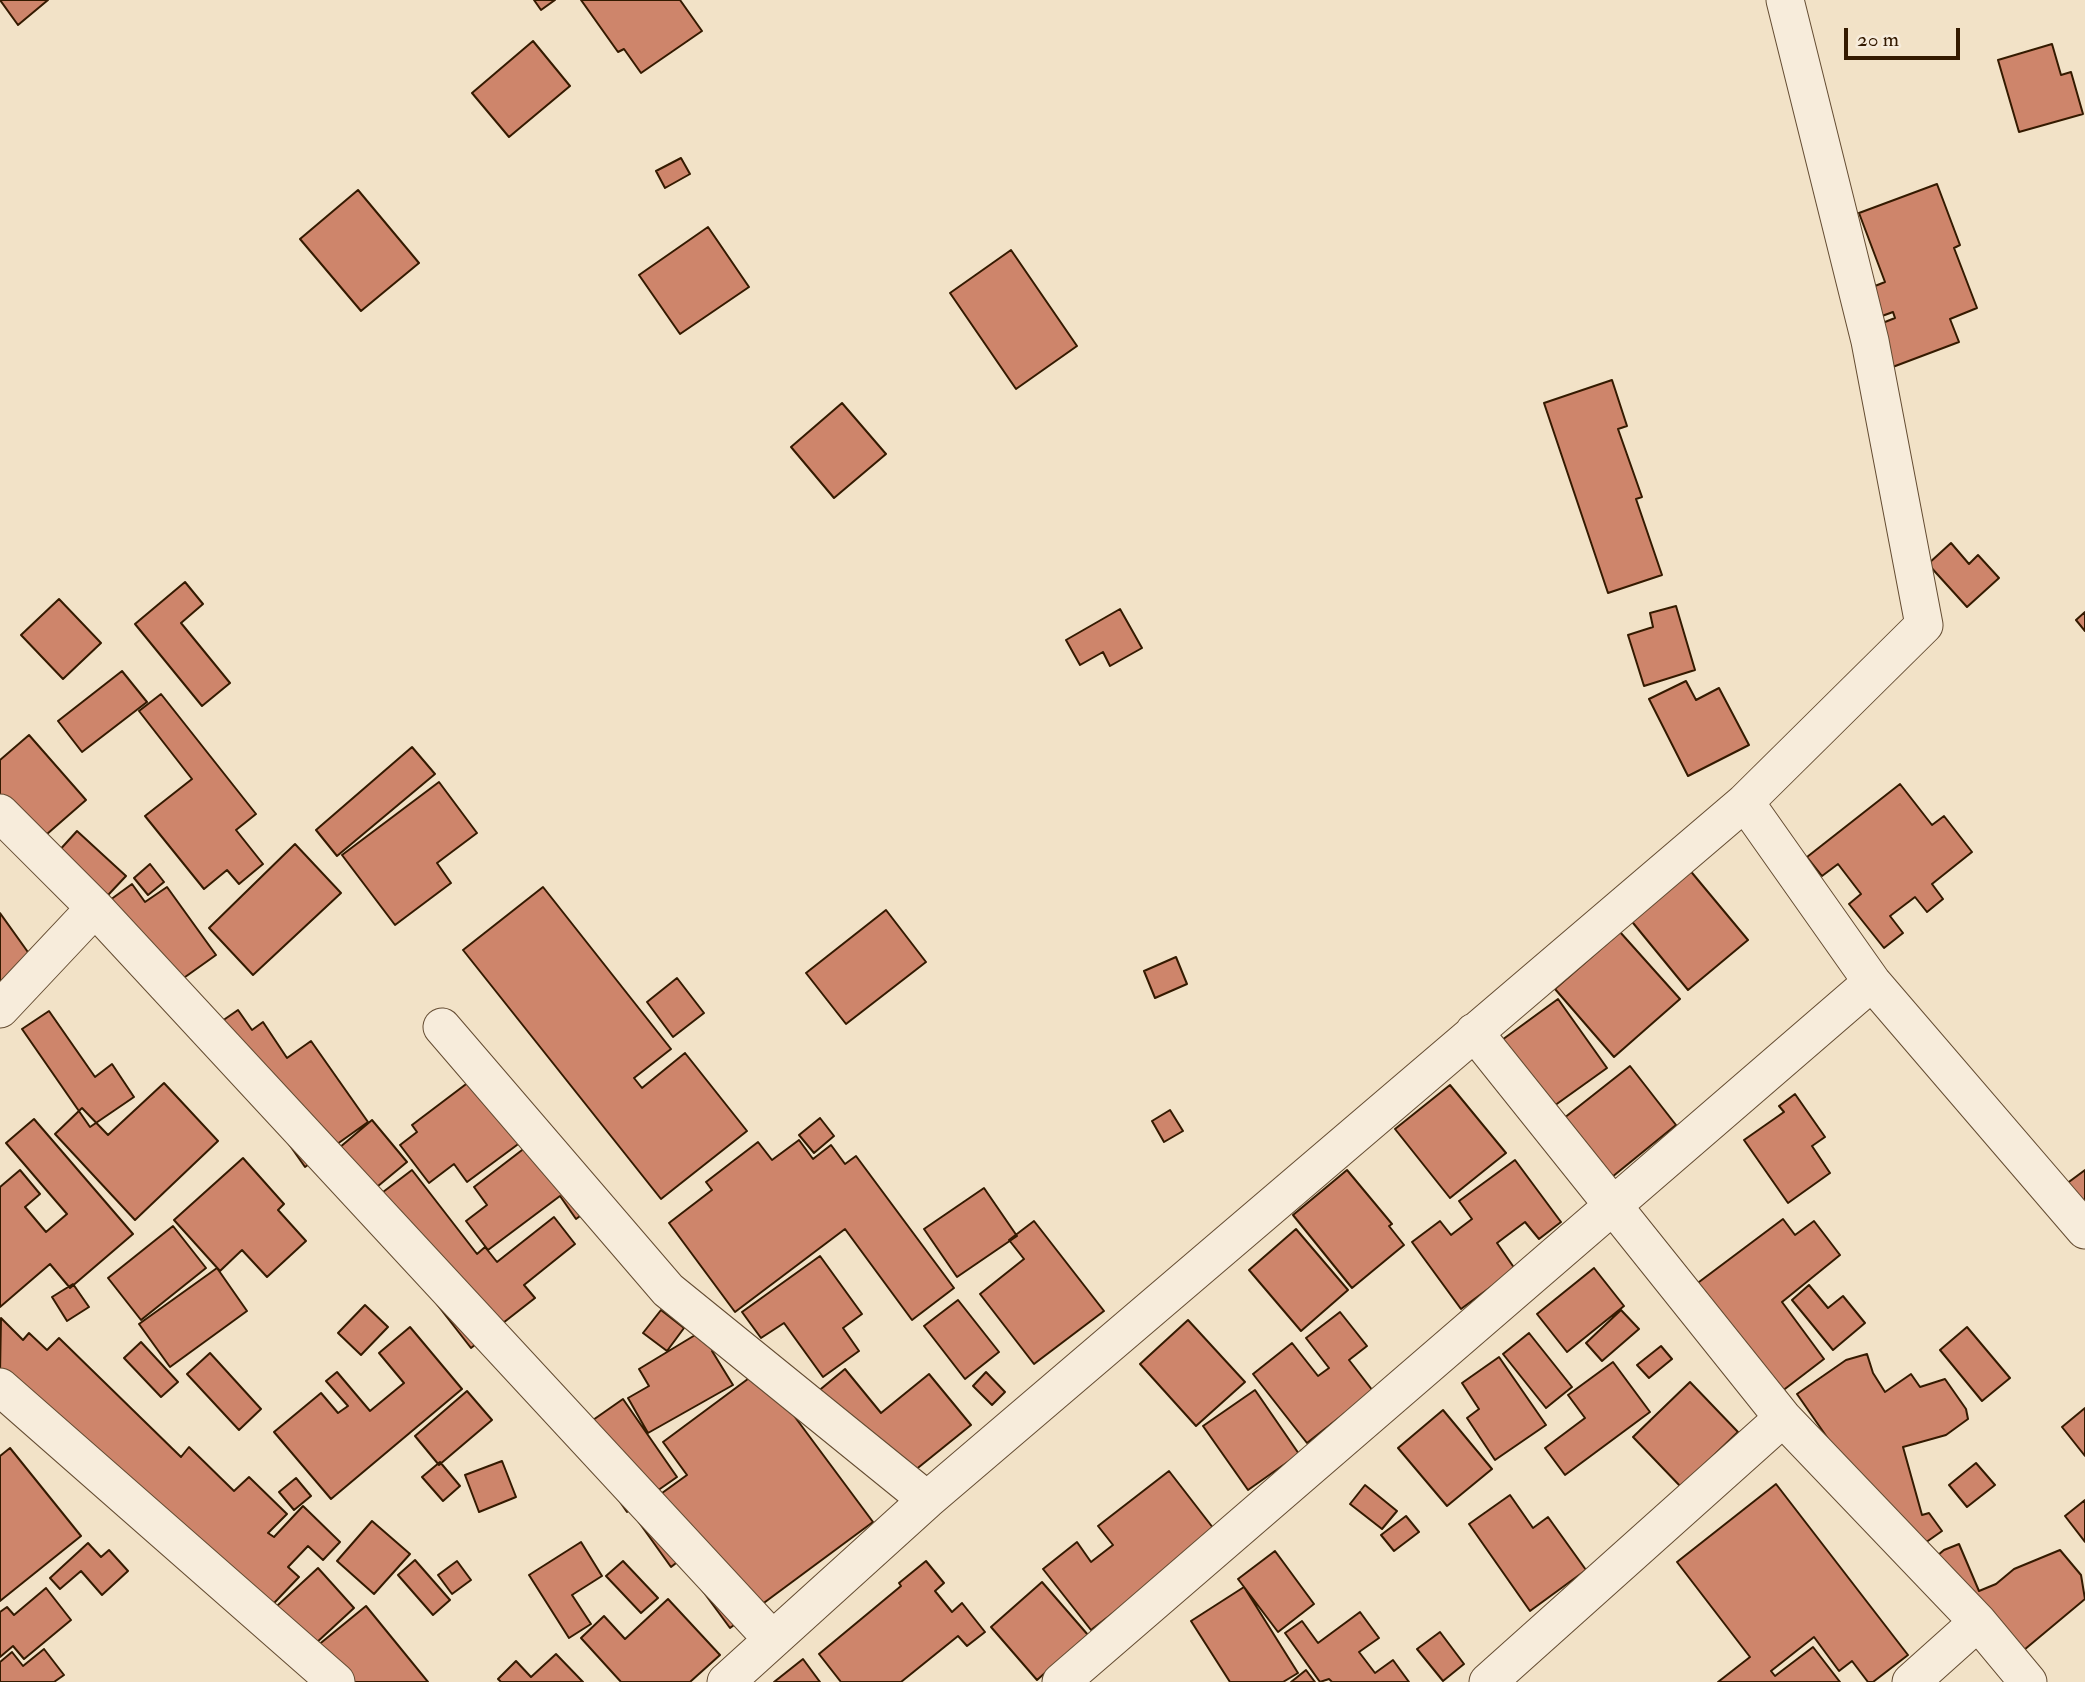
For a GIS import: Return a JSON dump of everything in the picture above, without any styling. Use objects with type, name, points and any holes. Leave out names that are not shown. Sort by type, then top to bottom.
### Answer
[{"type":"street","points":[[726,1682],[927,1500],[1745,802],[1924,625],[1870,341],[1785,0]]},
{"type":"street","points":[[1745,802],[1872,982],[2085,1230]]},
{"type":"street","points":[[0,813],[94,908],[772,1639]]},
{"type":"street","points":[[0,1009],[94,908]]},
{"type":"street","points":[[1067,1680],[1872,982]]},
{"type":"street","points":[[442,1027],[668,1290],[927,1500]]},
{"type":"street","points":[[1474,1031],[1783,1418],[1978,1622],[2028,1682]]},
{"type":"street","points":[[0,1387],[214,1572],[336,1682]]},
{"type":"street","points":[[1488,1682],[1783,1418]]},
{"type":"street","points":[[1911,1682],[1978,1622]]},
{"type":"building","points":[[0,0],[48,0],[18,25]]},
{"type":"building","points":[[534,0],[555,0],[541,10]]},
{"type":"building","points":[[581,0],[680,0],[702,31],[641,73],[624,49],[618,52]]},
{"type":"building","points":[[533,41],[570,86],[509,137],[472,93]]},
{"type":"building","points":[[2052,44],[2061,75],[2071,72],[2083,114],[2019,132],[1998,60]]},
{"type":"building","points":[[681,158],[690,174],[665,188],[656,171]]},
{"type":"building","points":[[1937,184],[1960,245],[1954,248],[1977,308],[1950,319],[1959,342],[1890,368],[1875,326],[1895,318],[1893,312],[1871,320],[1860,292],[1885,282],[1859,213]]},
{"type":"building","points":[[358,190],[419,263],[361,311],[300,239]]},
{"type":"building","points":[[708,227],[749,287],[680,334],[639,275]]},
{"type":"building","points":[[1011,250],[1077,346],[1016,389],[950,293]]},
{"type":"building","points":[[1612,380],[1627,426],[1618,429],[1642,497],[1636,499],[1662,575],[1608,593],[1544,403]]},
{"type":"building","points":[[842,403],[886,454],[834,498],[791,447]]},
{"type":"building","points":[[1951,543],[1969,564],[1978,555],[1999,578],[1967,607],[1928,564]]},
{"type":"building","points":[[185,582],[203,604],[181,623],[230,683],[202,706],[135,624]]},
{"type":"building","points":[[59,599],[101,643],[63,679],[21,635]]},
{"type":"building","points":[[1676,606],[1695,670],[1644,686],[1628,635],[1653,627],[1650,613]]},
{"type":"building","points":[[1120,609],[1142,648],[1110,666],[1103,652],[1080,665],[1066,640]]},
{"type":"building","points":[[2085,612],[2085,631],[2076,620]]},
{"type":"building","points":[[122,671],[147,702],[82,752],[58,721]]},
{"type":"building","points":[[1686,681],[1696,700],[1719,688],[1749,745],[1688,776],[1649,699]]},
{"type":"building","points":[[161,694],[256,814],[236,830],[263,864],[239,884],[227,870],[204,889],[145,816],[192,779],[139,711]]},
{"type":"building","points":[[29,735],[86,800],[31,848],[0,813],[0,760]]},
{"type":"building","points":[[412,747],[435,774],[337,856],[316,830]]},
{"type":"building","points":[[439,782],[477,833],[437,863],[451,883],[395,925],[342,855]]},
{"type":"building","points":[[1900,784],[1932,825],[1944,816],[1972,852],[1932,884],[1943,899],[1927,912],[1915,897],[1890,916],[1903,933],[1884,948],[1849,904],[1861,894],[1838,864],[1822,876],[1807,857]]},
{"type":"building","points":[[77,831],[126,876],[94,910],[46,865]]},
{"type":"building","points":[[295,844],[341,893],[253,975],[209,928]]},
{"type":"building","points":[[150,864],[164,882],[148,895],[134,878]]},
{"type":"building","points":[[1688,868],[1748,940],[1688,990],[1629,918]]},
{"type":"building","points":[[132,884],[145,902],[167,887],[216,955],[157,997],[95,911]]},
{"type":"building","points":[[543,887],[671,1049],[634,1078],[642,1088],[685,1053],[747,1131],[661,1199],[463,950]]},
{"type":"building","points":[[886,910],[926,962],[846,1024],[806,973]]},
{"type":"building","points":[[0,913],[35,962],[0,986]]},
{"type":"building","points":[[1620,932],[1680,999],[1614,1057],[1555,989]]},
{"type":"building","points":[[1176,957],[1187,984],[1155,998],[1144,971]]},
{"type":"building","points":[[677,978],[704,1013],[673,1037],[647,1002]]},
{"type":"building","points":[[1558,999],[1607,1068],[1540,1116],[1491,1048]]},
{"type":"building","points":[[238,1010],[252,1030],[263,1022],[287,1058],[311,1041],[368,1122],[305,1167],[209,1030]]},
{"type":"building","points":[[49,1011],[95,1077],[112,1064],[134,1097],[90,1127],[22,1029]]},
{"type":"building","points":[[1630,1066],[1676,1125],[1601,1186],[1554,1126]]},
{"type":"building","points":[[486,1069],[521,1142],[467,1182],[454,1164],[429,1183],[400,1145],[417,1132],[412,1125]]},
{"type":"building","points":[[164,1083],[218,1141],[135,1220],[55,1134],[82,1108],[108,1135]]},
{"type":"building","points":[[1450,1085],[1506,1153],[1450,1198],[1395,1129]]},
{"type":"building","points":[[1795,1094],[1825,1137],[1812,1146],[1830,1173],[1788,1203],[1744,1140],[1784,1112],[1779,1106]]},
{"type":"building","points":[[1170,1110],[1183,1131],[1164,1142],[1152,1121]]},
{"type":"building","points":[[820,1118],[834,1136],[814,1153],[799,1135]]},
{"type":"building","points":[[34,1119],[133,1234],[70,1288],[50,1264],[0,1307],[0,1187],[20,1170],[40,1194],[25,1207],[46,1232],[67,1214],[6,1143]]},
{"type":"building","points":[[372,1120],[407,1162],[354,1206],[319,1165]]},
{"type":"building","points":[[552,1127],[605,1198],[576,1219],[560,1196],[488,1250],[466,1221],[487,1205],[474,1187]]},
{"type":"building","points":[[799,1140],[813,1159],[831,1145],[845,1164],[856,1156],[954,1288],[912,1320],[845,1229],[735,1312],[669,1223],[712,1190],[706,1182],[758,1142],[772,1160]]},
{"type":"building","points":[[243,1158],[284,1204],[278,1210],[306,1241],[267,1277],[242,1250],[220,1271],[174,1220]]},
{"type":"building","points":[[1515,1160],[1561,1222],[1539,1239],[1525,1222],[1497,1243],[1515,1269],[1461,1309],[1412,1242],[1440,1221],[1451,1235],[1472,1219],[1459,1201]]},
{"type":"building","points":[[412,1170],[477,1254],[485,1247],[497,1262],[554,1217],[575,1244],[524,1285],[535,1298],[471,1348],[362,1208]]},
{"type":"building","points":[[1347,1170],[1392,1224],[1389,1226],[1404,1245],[1352,1288],[1293,1215]]},
{"type":"building","points":[[2085,1170],[2085,1217],[2062,1187]]},
{"type":"building","points":[[984,1188],[1017,1236],[957,1277],[924,1229]]},
{"type":"building","points":[[1783,1219],[1795,1235],[1814,1221],[1840,1255],[1782,1302],[1824,1359],[1777,1395],[1695,1285]]},
{"type":"building","points":[[1034,1221],[1104,1311],[1034,1364],[980,1294],[1024,1259],[1009,1240]]},
{"type":"building","points":[[173,1226],[206,1268],[141,1320],[108,1278]]},
{"type":"building","points":[[1296,1229],[1348,1290],[1301,1331],[1249,1270]]},
{"type":"building","points":[[820,1256],[862,1314],[843,1328],[859,1351],[823,1377],[784,1323],[761,1338],[742,1312]]},
{"type":"building","points":[[217,1268],[247,1311],[170,1367],[139,1324]]},
{"type":"building","points":[[1594,1268],[1624,1306],[1567,1352],[1537,1314]]},
{"type":"building","points":[[73,1284],[89,1307],[67,1321],[52,1297]]},
{"type":"building","points":[[1809,1285],[1828,1308],[1843,1296],[1865,1323],[1833,1350],[1792,1300]]},
{"type":"building","points":[[958,1300],[999,1352],[965,1379],[924,1326]]},
{"type":"building","points":[[365,1305],[388,1327],[361,1355],[338,1333]]},
{"type":"building","points":[[661,1310],[684,1328],[667,1351],[643,1333]]},
{"type":"building","points":[[1621,1310],[1639,1329],[1602,1361],[1586,1343]]},
{"type":"building","points":[[1340,1312],[1367,1346],[1349,1360],[1373,1391],[1307,1443],[1253,1374],[1292,1343],[1318,1376],[1329,1368],[1306,1338]]},
{"type":"building","points":[[1,1318],[23,1340],[29,1333],[47,1350],[59,1338],[181,1457],[189,1447],[234,1491],[249,1477],[287,1514],[268,1533],[274,1537],[303,1506],[340,1542],[323,1560],[308,1546],[288,1567],[299,1577],[255,1623],[0,1374]]},
{"type":"building","points":[[1188,1320],[1245,1382],[1196,1426],[1140,1364]]},
{"type":"building","points":[[715,1323],[727,1342],[712,1351],[733,1385],[648,1433],[628,1398],[649,1386],[639,1369]]},
{"type":"building","points":[[410,1327],[462,1389],[331,1499],[274,1432],[321,1393],[338,1413],[348,1406],[326,1381],[337,1372],[370,1411],[404,1383],[379,1353]]},
{"type":"building","points":[[1967,1327],[2010,1378],[1982,1401],[1940,1350]]},
{"type":"building","points":[[1529,1333],[1572,1387],[1546,1408],[1503,1354]]},
{"type":"building","points":[[141,1342],[178,1382],[161,1397],[124,1358]]},
{"type":"building","points":[[1661,1346],[1672,1359],[1649,1378],[1637,1365]]},
{"type":"building","points":[[210,1353],[261,1409],[239,1430],[187,1374]]},
{"type":"building","points":[[1867,1354],[1873,1373],[1885,1392],[1911,1374],[1920,1387],[1945,1379],[1966,1409],[1968,1419],[1946,1435],[1903,1447],[1922,1515],[1929,1513],[1942,1531],[1925,1543],[1942,1603],[1797,1394],[1846,1360]]},
{"type":"building","points":[[1499,1357],[1546,1425],[1495,1460],[1467,1418],[1479,1409],[1462,1383]]},
{"type":"building","points":[[1613,1362],[1650,1412],[1565,1475],[1545,1448],[1585,1418],[1568,1395]]},
{"type":"building","points":[[845,1369],[881,1413],[929,1374],[971,1425],[893,1488],[816,1393]]},
{"type":"building","points":[[760,1370],[873,1522],[730,1628],[680,1560],[671,1567],[633,1514],[687,1475],[663,1442]]},
{"type":"building","points":[[986,1372],[1005,1392],[992,1405],[973,1386]]},
{"type":"building","points":[[1690,1382],[1738,1432],[1681,1487],[1633,1437]]},
{"type":"building","points":[[1255,1390],[1299,1454],[1248,1490],[1203,1426]]},
{"type":"building","points":[[467,1391],[492,1420],[439,1465],[415,1436]]},
{"type":"building","points":[[623,1399],[677,1477],[627,1512],[573,1434]]},
{"type":"building","points":[[2085,1408],[2085,1456],[2062,1427]]},
{"type":"building","points":[[1443,1410],[1492,1469],[1447,1506],[1398,1448]]},
{"type":"building","points":[[10,1448],[81,1536],[0,1601],[0,1456]]},
{"type":"building","points":[[502,1461],[516,1497],[479,1512],[465,1475]]},
{"type":"building","points":[[440,1462],[460,1486],[443,1501],[422,1477]]},
{"type":"building","points":[[1976,1463],[1995,1485],[1967,1507],[1949,1485]]},
{"type":"building","points":[[1169,1471],[1217,1533],[1091,1630],[1043,1569],[1077,1542],[1091,1562],[1113,1545],[1098,1526]]},
{"type":"building","points":[[296,1478],[311,1496],[294,1510],[279,1492]]},
{"type":"building","points":[[1776,1484],[1908,1655],[1873,1682],[1868,1682],[1852,1661],[1839,1671],[1814,1637],[1771,1671],[1775,1676],[1813,1647],[1840,1682],[1718,1682],[1750,1657],[1677,1562]]},
{"type":"building","points":[[1365,1485],[1397,1511],[1382,1529],[1350,1504]]},
{"type":"building","points":[[1510,1495],[1533,1528],[1548,1517],[1586,1570],[1530,1611],[1469,1524]]},
{"type":"building","points":[[2085,1500],[2085,1542],[2065,1516]]},
{"type":"building","points":[[1406,1516],[1419,1532],[1394,1551],[1381,1535]]},
{"type":"building","points":[[372,1521],[410,1554],[374,1594],[337,1561]]},
{"type":"building","points":[[581,1542],[602,1576],[572,1595],[591,1624],[569,1638],[529,1575]]},
{"type":"building","points":[[88,1543],[101,1557],[109,1550],[128,1571],[102,1595],[81,1571],[60,1589],[50,1578]]},
{"type":"building","points":[[1959,1544],[1979,1591],[1996,1584],[2014,1569],[2060,1550],[2081,1575],[2085,1599],[2018,1655],[1931,1561],[1944,1550]]},
{"type":"building","points":[[1275,1551],[1314,1604],[1278,1632],[1238,1579]]},
{"type":"building","points":[[415,1560],[450,1600],[433,1615],[398,1575]]},
{"type":"building","points":[[457,1561],[471,1580],[452,1594],[438,1575]]},
{"type":"building","points":[[623,1561],[658,1598],[641,1613],[606,1576]]},
{"type":"building","points":[[926,1561],[944,1583],[935,1591],[952,1612],[962,1603],[985,1632],[967,1646],[958,1636],[901,1682],[841,1682],[819,1654],[901,1586],[899,1583]]},
{"type":"building","points":[[318,1568],[354,1608],[302,1656],[265,1617]]},
{"type":"building","points":[[1042,1582],[1088,1635],[1037,1680],[991,1627]]},
{"type":"building","points":[[1244,1587],[1298,1673],[1283,1682],[1230,1682],[1191,1621]]},
{"type":"building","points":[[46,1588],[71,1620],[24,1659],[13,1646],[0,1657],[0,1612],[7,1607],[14,1615]]},
{"type":"building","points":[[668,1599],[720,1655],[690,1682],[621,1682],[581,1638],[604,1616],[625,1639]]},
{"type":"building","points":[[366,1606],[428,1682],[337,1682],[311,1651]]},
{"type":"building","points":[[1360,1612],[1379,1638],[1359,1652],[1375,1673],[1393,1660],[1409,1682],[1332,1682],[1329,1679],[1320,1682],[1285,1633],[1302,1621],[1318,1643]]},
{"type":"building","points":[[1440,1632],[1464,1664],[1443,1681],[1417,1649]]},
{"type":"building","points":[[44,1649],[64,1675],[54,1682],[0,1682],[0,1662],[12,1652],[23,1666]]},
{"type":"building","points":[[556,1654],[583,1682],[501,1682],[498,1679],[516,1661],[531,1677]]},
{"type":"building","points":[[803,1659],[820,1682],[774,1682]]},
{"type":"building","points":[[1306,1670],[1315,1682],[1291,1682]]}]
